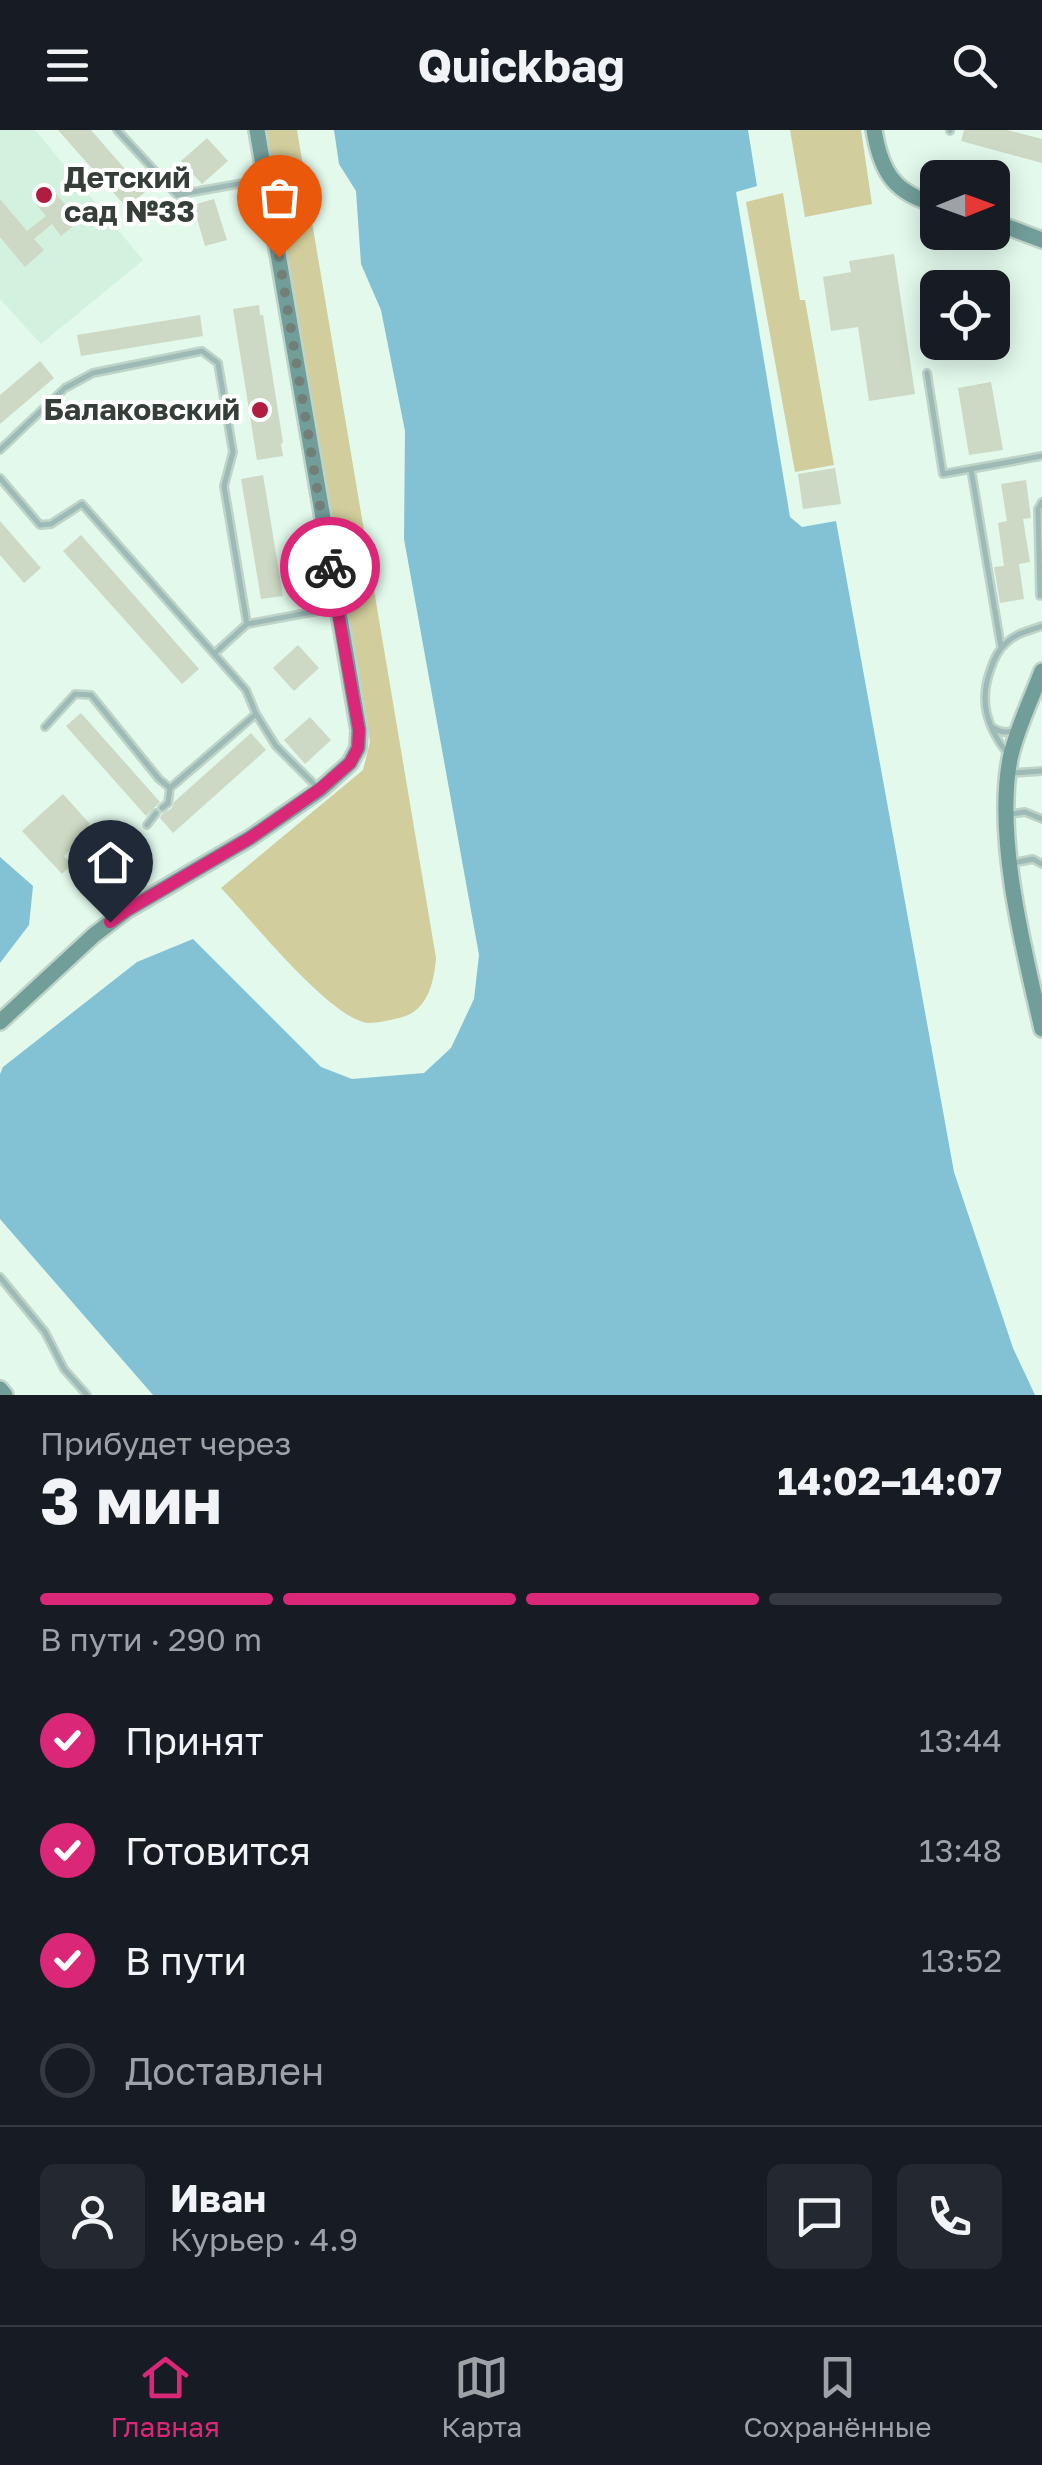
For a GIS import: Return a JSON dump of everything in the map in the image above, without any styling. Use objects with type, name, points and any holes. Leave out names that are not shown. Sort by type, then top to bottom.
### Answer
[{"type":"street","points":[[0,1022],[94,935],[127,910],[250,838],[320,789],[350,763],[358,748],[359,730],[257,130]]},
{"type":"street","points":[[874,130],[888,176],[904,192],[920,199]]},
{"type":"street","points":[[1010,227],[1042,240]]},
{"type":"street","points":[[1040,682],[1009,765],[1006,814],[1026,962],[1042,1029]]},
{"type":"street","points":[[0,1389],[5,1395]]},
{"type":"lane","points":[[118,130],[178,195],[266,179]]},
{"type":"lane","points":[[0,450],[65,388],[92,373],[202,351],[218,363],[233,452],[224,486],[247,624]]},
{"type":"lane","points":[[927,373],[943,474],[1042,456]]},
{"type":"lane","points":[[971,469],[1001,648]]},
{"type":"lane","points":[[0,478],[40,525],[52,524],[82,504],[246,690],[276,746],[320,789]]},
{"type":"lane","points":[[1040,596],[1038,509],[1042,502]]},
{"type":"lane","points":[[214,654],[247,624],[336,608]]},
{"type":"lane","points":[[1042,626],[1021,633],[1001,648],[986,680],[984,697],[989,724],[1009,765],[1042,771]]},
{"type":"lane","points":[[46,727],[75,694],[91,695],[170,788]]},
{"type":"lane","points":[[147,825],[168,803],[170,788],[256,714]]},
{"type":"lane","points":[[989,724],[1005,732],[1022,725]]},
{"type":"lane","points":[[1006,814],[1024,812],[1042,819]]},
{"type":"lane","points":[[1010,864],[1033,860],[1042,864]]},
{"type":"lane","points":[[0,1278],[45,1332],[64,1369],[87,1395]]},
{"type":"shaded area","name":"Детский сад №33","points":[[0,130],[35,130],[143,260],[41,344],[0,299]]},
{"type":"shaded area","points":[[264,130],[297,130],[304,172],[273,183]]},
{"type":"shaded area","points":[[790,130],[861,130],[872,204],[805,217]]},
{"type":"shaded area","points":[[783,193],[800,300],[805,300],[834,465],[795,472],[746,202]]},
{"type":"shaded area","points":[[312,222],[436,958],[423,1003],[409,1015],[372,1023],[352,1017],[312,986],[221,888],[363,770],[370,742],[282,228]]},
{"type":"water","points":[[334,130],[748,130],[757,186],[736,192],[790,517],[802,527],[836,521],[954,1172],[1013,1348],[1035,1395],[153,1395],[0,1219],[3,1067],[137,962],[193,939],[321,1067],[352,1079],[424,1073],[451,1048],[474,999],[479,955],[404,539],[405,431],[381,310],[361,264],[356,191],[339,164]]},
{"type":"water","points":[[0,857],[33,886],[29,925],[0,963]]},
{"type":"building","points":[[58,130],[91,130],[145,192],[127,208]]},
{"type":"building","points":[[964,130],[1007,130],[1042,139],[1042,163],[961,141]]},
{"type":"building","points":[[207,138],[228,161],[202,184],[181,161]]},
{"type":"building","points":[[52,189],[79,221],[61,236],[52,224],[34,239],[44,250],[25,267],[0,237],[0,199],[27,231],[46,216],[35,203]]},
{"type":"building","points":[[214,199],[227,240],[205,246],[193,205]]},
{"type":"building","points":[[894,254],[915,394],[869,401],[858,327],[831,331],[823,277],[851,272],[849,261]]},
{"type":"building","points":[[259,305],[283,456],[257,460],[233,309]]},
{"type":"building","points":[[200,315],[203,336],[81,356],[77,335]]},
{"type":"building","points":[[40,361],[54,378],[0,424],[0,395]]},
{"type":"building","points":[[991,382],[1003,450],[969,455],[958,388]]},
{"type":"building","points":[[835,468],[841,504],[803,509],[798,474]]},
{"type":"building","points":[[263,475],[283,596],[261,599],[241,479]]},
{"type":"building","points":[[1026,480],[1031,518],[1023,519],[1030,562],[1019,564],[1024,599],[1000,603],[994,567],[1004,566],[998,523],[1007,521],[1001,484]]},
{"type":"building","points":[[0,521],[41,568],[24,583],[0,555]]},
{"type":"building","points":[[81,535],[199,669],[182,684],[63,551]]},
{"type":"building","points":[[298,645],[319,668],[294,691],[273,668]]},
{"type":"building","points":[[81,713],[160,802],[146,816],[66,726]]},
{"type":"building","points":[[310,717],[331,740],[305,764],[284,740]]},
{"type":"building","points":[[251,733],[266,750],[173,833],[160,818],[162,814]]},
{"type":"building","points":[[63,794],[90,824],[81,832],[85,836],[64,856],[72,864],[62,874],[22,831]]},
{"type":"way so far","points":[[279,257],[330,567]]},
{"type":"place","name":"Детский сад №33","points":[[44,195]]},
{"type":"place","name":"Балаковский","points":[[260,410]]},
{"type":"route","points":[[110,922],[250,838],[350,763],[358,748],[359,730],[330,567]]}]
